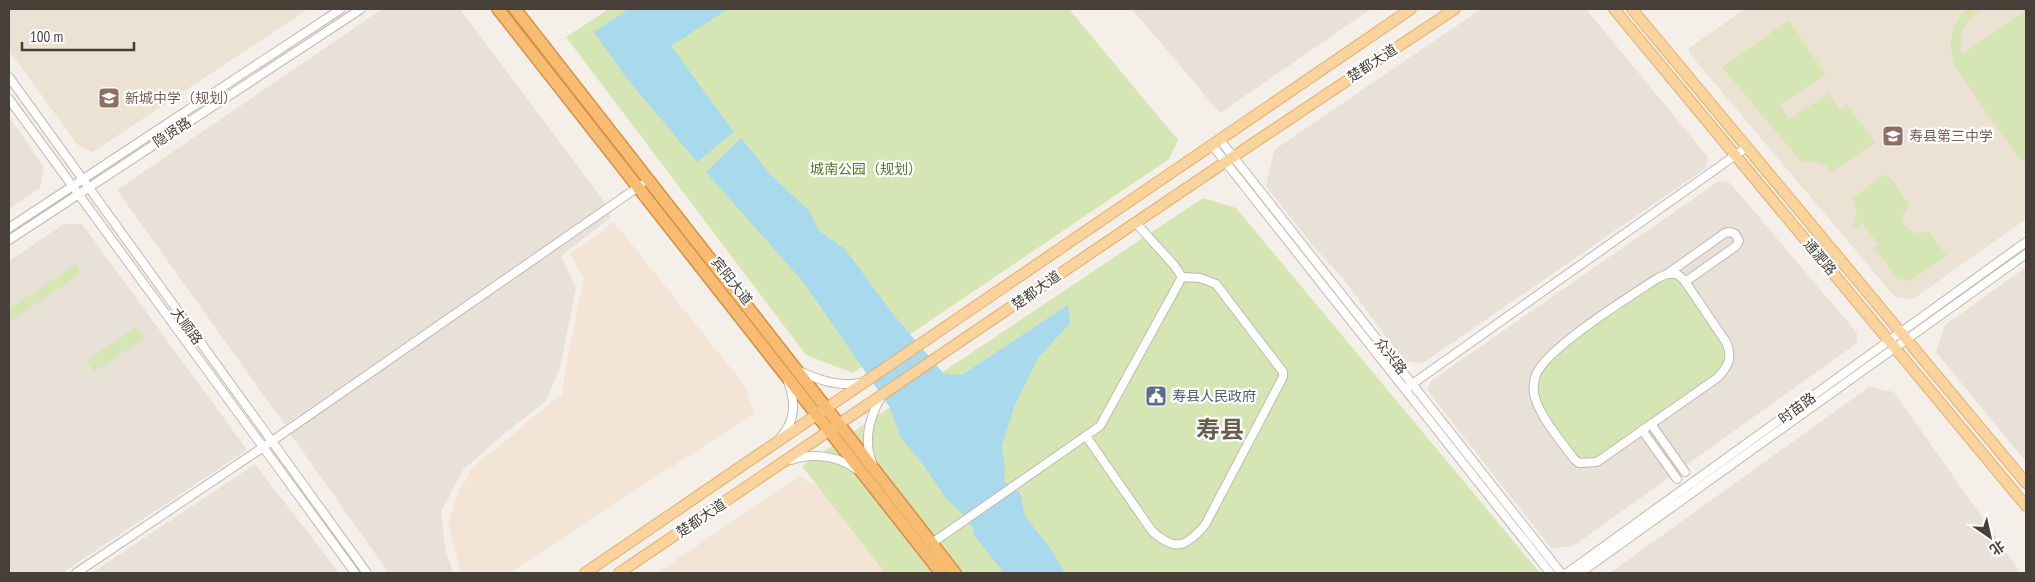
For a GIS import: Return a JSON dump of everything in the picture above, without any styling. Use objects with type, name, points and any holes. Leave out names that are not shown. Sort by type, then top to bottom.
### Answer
[{"type":"highway","name":"宾阳大道","points":[[498,9],[643,184],[872,476],[941,573]]},
{"type":"highway","name":"宾阳大道","points":[[515,9],[643,184]]},
{"type":"highway","name":"宾阳大道","points":[[872,476],[932,543],[955,573]]},
{"type":"main road","name":"楚都大道","points":[[585,573],[1411,9]]},
{"type":"main road","name":"楚都大道","points":[[619,573],[1225,161],[1455,9]]},
{"type":"main road","name":"通淝路","points":[[1614,9],[2026,506]]},
{"type":"main road","name":"通淝路","points":[[1632,9],[2026,483]]},
{"type":"main road","points":[[675,512],[675,520],[680,526],[686,528]]},
{"type":"main road","points":[[631,542],[639,545],[644,552],[642,558]]},
{"type":"street","name":"隐贤路","points":[[9,228],[341,9]]},
{"type":"street","name":"隐贤路","points":[[9,240],[361,9]]},
{"type":"street","name":"大顺路","points":[[9,77],[87,188],[367,573]]},
{"type":"street","name":"大顺路","points":[[9,99],[355,573]]},
{"type":"street","name":"众兴路","points":[[1216,142],[1225,161],[1550,573]]},
{"type":"street","name":"众兴路","points":[[1216,142],[1412,384],[1561,573]]},
{"type":"street","points":[[1405,389],[1748,147]]},
{"type":"street","points":[[76,573],[262,448],[643,184]]},
{"type":"street","points":[[1135,222],[1174,264],[1182,277]]},
{"type":"street","points":[[1667,274],[1677,274],[1685,282],[1726,342],[1730,351],[1730,360],[1726,369],[1717,378],[1597,462],[1579,463],[1542,415],[1533,392],[1536,374],[1549,357],[1593,322],[1667,274],[1725,233],[1735,234],[1739,241],[1734,248],[1685,282]]},
{"type":"street","name":"时苗路","points":[[1905,336],[2026,242]]},
{"type":"street","name":"时苗路","points":[[1567,573],[1893,344],[2026,254]]},
{"type":"street","points":[[932,543],[1100,426],[1182,277]]},
{"type":"street","points":[[1086,436],[1152,531],[1161,540],[1179,546],[1189,541],[1205,524],[1283,378],[1283,372],[1216,284],[1200,278],[1182,277]]},
{"type":"street","name":"时苗路","points":[[1580,573],[1893,344]]},
{"type":"street","points":[[771,446],[783,434],[793,416],[794,403],[787,368],[800,371],[829,383],[849,385],[866,381]]},
{"type":"street","points":[[872,476],[868,445],[872,416],[882,396]]},
{"type":"street","points":[[1652,424],[1686,472]]},
{"type":"street","points":[[1642,430],[1677,479]]},
{"type":"street","points":[[784,462],[800,457],[831,457],[872,476]]},
{"type":"shaded area","name":"新城中学（规划）","points":[[9,9],[308,9],[93,152],[78,145],[9,51]]},
{"type":"shaded area","points":[[382,9],[460,9],[606,204],[285,425],[117,190]]},
{"type":"shaded area","points":[[1132,9],[1371,9],[1220,113]]},
{"type":"shaded area","points":[[1481,9],[1586,9],[1707,156],[1706,168],[1423,363],[1404,361],[1341,276],[1314,247],[1266,186],[1274,150]]},
{"type":"shaded area","name":"寿县第三中学","points":[[1745,9],[2026,9],[2026,219],[1913,299],[1895,297],[1689,53],[1689,48]]},
{"type":"shaded area","points":[[9,117],[44,167],[40,188],[9,209]]},
{"type":"shaded area","points":[[1719,181],[1730,183],[1857,333],[1857,343],[1573,546],[1551,548],[1427,390],[1431,381]]},
{"type":"shaded area","points":[[608,212],[611,217],[561,256],[576,288],[560,368],[546,401],[463,470],[441,511],[445,548],[453,573],[389,573],[289,432]]},
{"type":"shaded area","points":[[614,222],[745,386],[754,413],[509,573],[461,573],[448,522],[460,488],[473,467],[562,394],[565,370],[584,278],[570,254]]},
{"type":"shaded area","points":[[64,224],[82,224],[247,450],[62,573],[9,573],[9,261]]},
{"type":"shaded area","points":[[2026,267],[2026,462],[1936,352],[1945,325]]},
{"type":"shaded area","points":[[1869,387],[1894,392],[2021,573],[1610,573]]},
{"type":"shaded area","points":[[255,464],[339,573],[92,573]]},
{"type":"shaded area","points":[[800,476],[840,501],[896,573],[657,573]]},
{"type":"green space","name":"城南公园（规划）","points":[[609,9],[1069,9],[1178,140],[1169,159],[853,373],[806,355],[566,37]]},
{"type":"green space","points":[[1966,9],[1982,9],[1971,17],[1964,28],[1961,41],[1962,54],[2024,11],[2021,9],[2026,9],[2026,164],[2016,155],[1956,68],[1951,44],[1953,29]]},
{"type":"green space","points":[[1789,20],[1826,75],[1780,105],[1789,119],[1829,93],[1840,109],[1847,104],[1875,143],[1832,172],[1818,162],[1801,162],[1722,67]]},
{"type":"green space","points":[[1886,174],[1894,182],[1909,205],[1902,217],[1905,226],[1915,233],[1929,231],[1947,256],[1910,281],[1898,279],[1874,248],[1879,245],[1862,223],[1856,228],[1853,226],[1857,214],[1852,198]]},
{"type":"green space","points":[[1203,198],[1236,208],[1540,573],[885,573],[802,466]]},
{"type":"green space","points":[[76,264],[82,273],[9,322],[9,309]]},
{"type":"green space","points":[[1669,276],[1677,277],[1684,284],[1725,343],[1728,360],[1717,376],[1596,459],[1581,461],[1577,459],[1543,411],[1536,394],[1538,380],[1548,364],[1584,331],[1657,281]]},
{"type":"green space","points":[[137,327],[145,338],[94,372],[86,361]]},
{"type":"water","points":[[629,9],[728,9],[671,46],[734,132],[697,162],[625,76],[594,32]]},
{"type":"water","points":[[741,138],[770,174],[810,212],[819,231],[845,249],[893,314],[944,374],[962,375],[1068,305],[1070,323],[1038,358],[1014,407],[1002,446],[1005,467],[1004,481],[1020,493],[1025,516],[1052,551],[1065,573],[1004,573],[974,535],[973,528],[959,510],[947,500],[922,463],[901,438],[889,406],[804,283],[706,172]]},
{"type":"place","name":"新城中学（规划）","points":[[109,98]]},
{"type":"place","name":"寿县第三中学","points":[[1893,136]]},
{"type":"place","name":"寿县人民政府","points":[[1156,396]]},
{"type":"district","name":"寿县","points":[[1220,429]]}]
